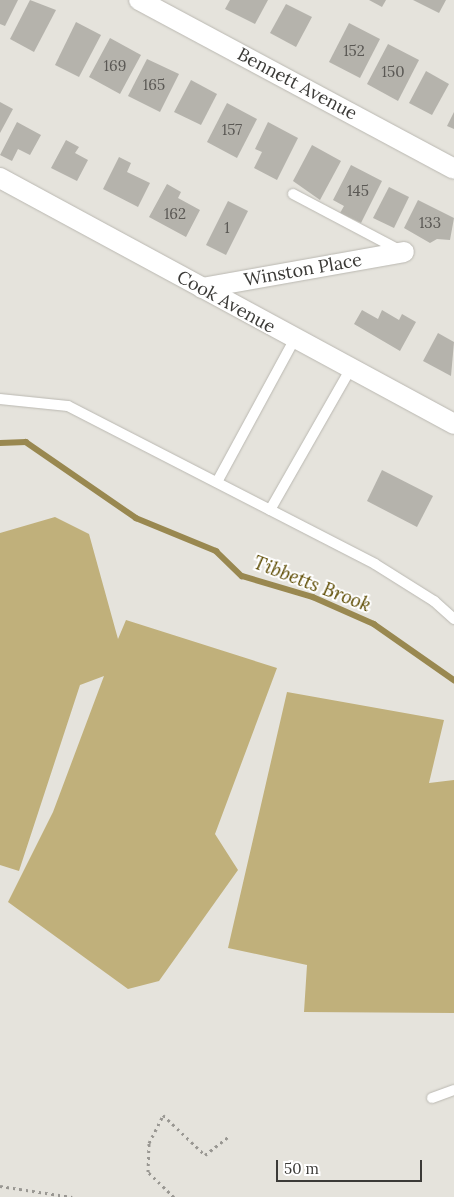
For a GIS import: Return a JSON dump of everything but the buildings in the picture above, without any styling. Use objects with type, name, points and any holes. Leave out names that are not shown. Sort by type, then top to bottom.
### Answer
[{"type":"street","name":"Bennett Avenue","points":[[139,0],[454,169]]},
{"type":"street","name":"Cook Avenue","points":[[0,178],[294,340],[454,424]]},
{"type":"street","name":"Winston Place","points":[[202,288],[404,252]]},
{"type":"lane","points":[[293,194],[404,252]]},
{"type":"lane","points":[[217,482],[294,340]]},
{"type":"lane","points":[[270,510],[350,370]]},
{"type":"lane","points":[[0,399],[68,406],[375,564],[434,601],[454,619]]},
{"type":"lane","points":[[432,1098],[454,1090]]},
{"type":"path","points":[[174,1197],[148,1172],[148,1143],[163,1115],[206,1155],[229,1136]]},
{"type":"path","points":[[0,1186],[72,1197]]},
{"type":"shaded area","points":[[55,517],[89,534],[118,639],[126,620],[277,668],[215,834],[238,870],[159,981],[128,989],[8,902],[53,812],[104,676],[80,685],[19,871],[0,865],[0,533]]},
{"type":"shaded area","points":[[287,692],[444,720],[429,783],[454,780],[454,1013],[304,1012],[307,965],[228,948]]},
{"type":"waterway","name":"Tibbetts Brook","points":[[0,443],[26,442],[136,518],[216,551],[242,576],[313,597],[374,624],[454,680]]}]
